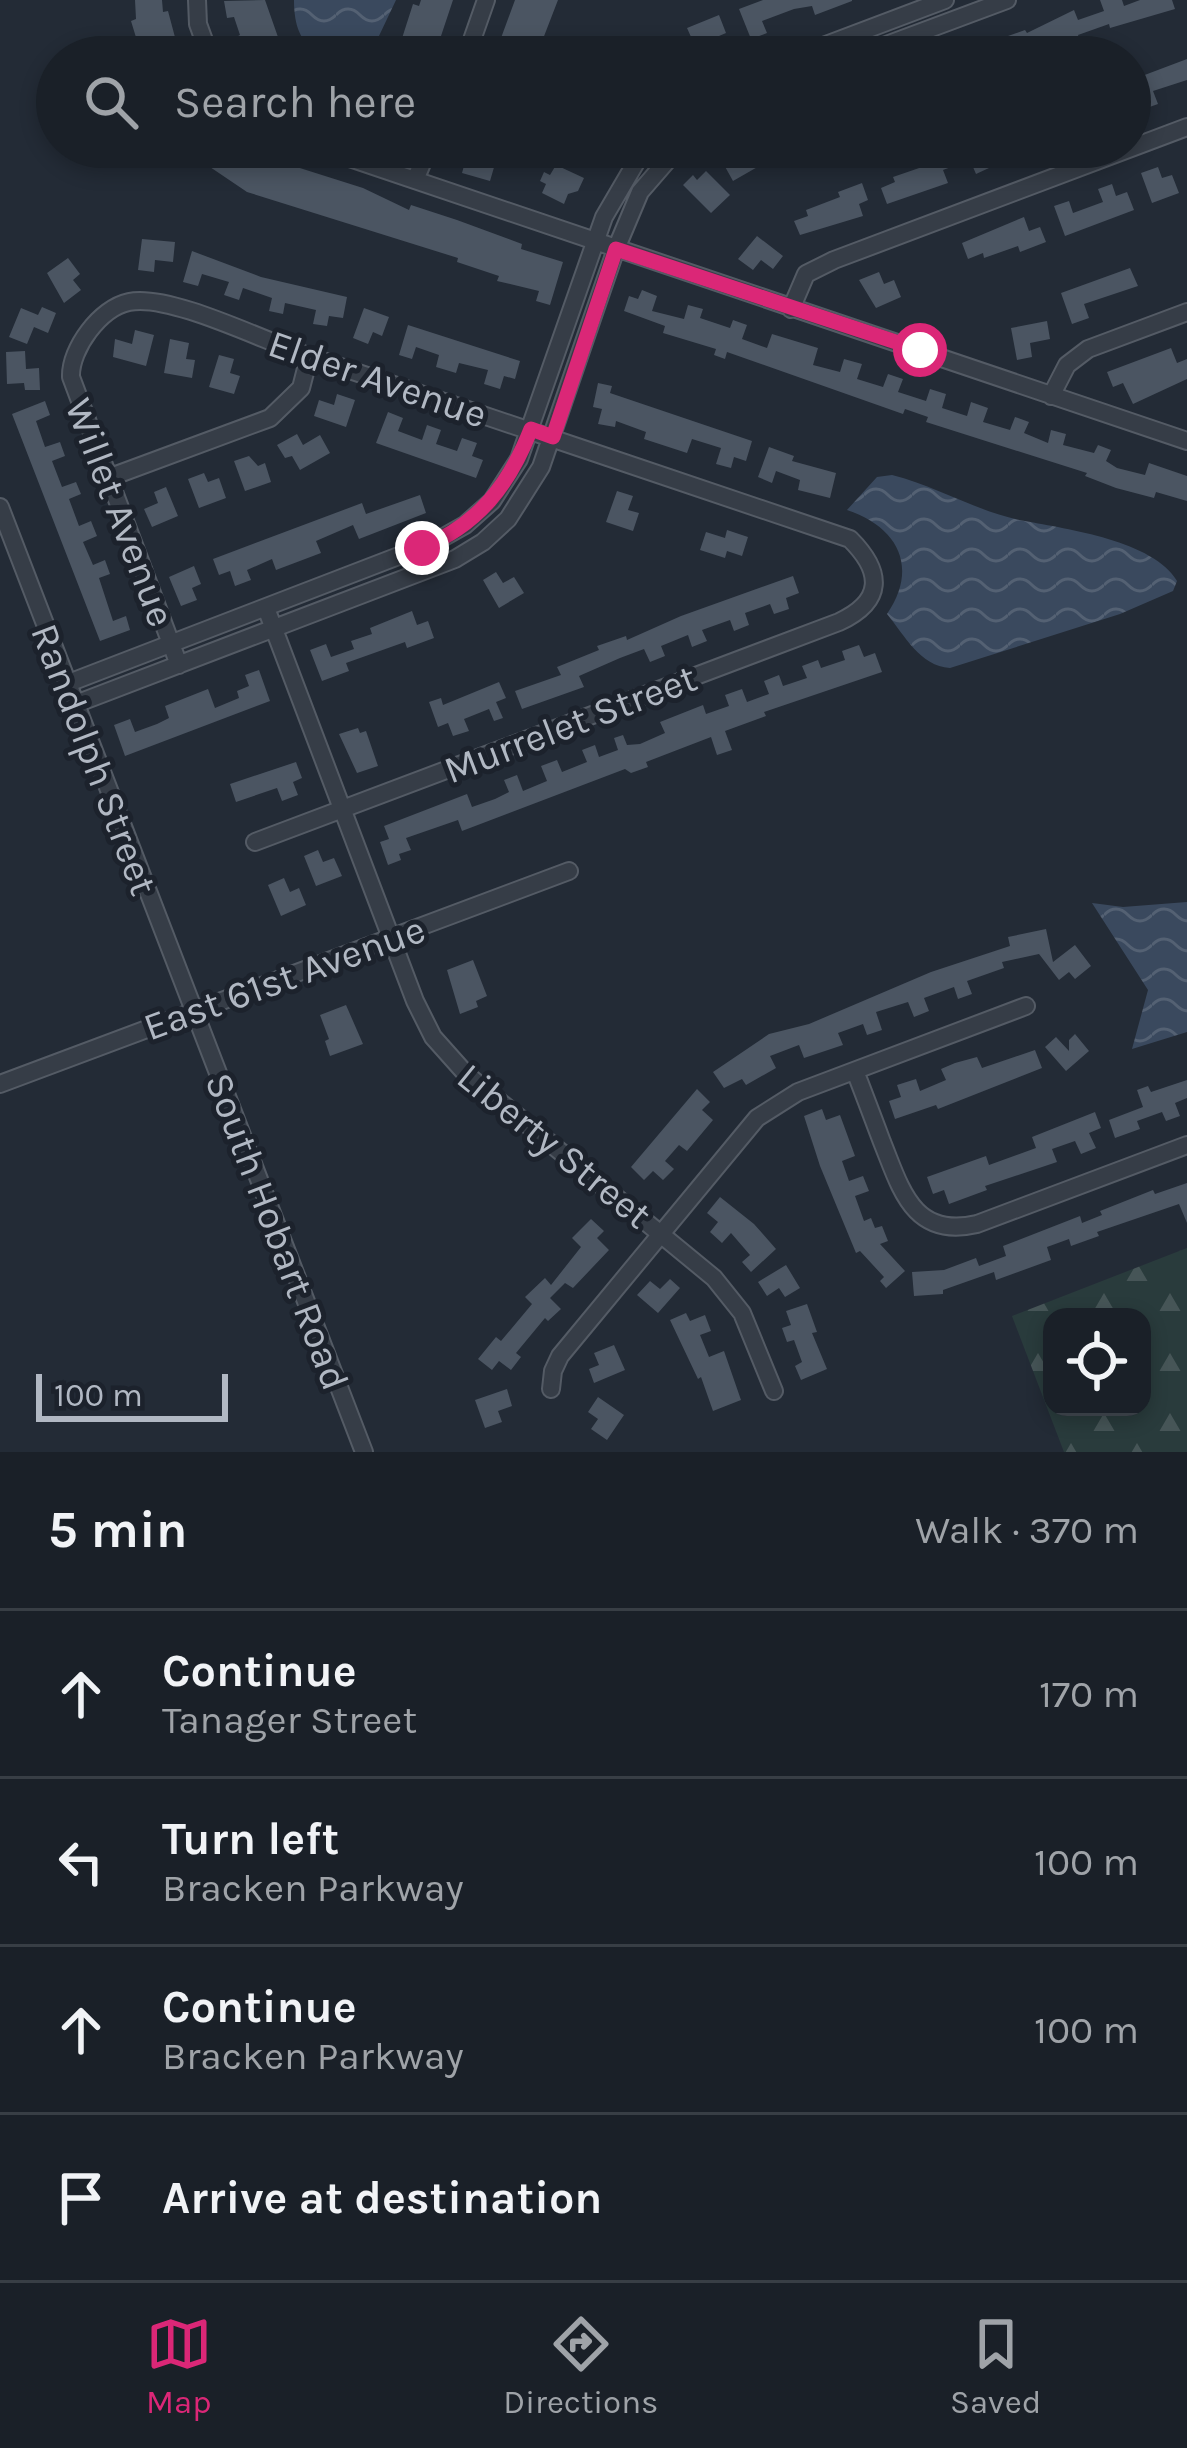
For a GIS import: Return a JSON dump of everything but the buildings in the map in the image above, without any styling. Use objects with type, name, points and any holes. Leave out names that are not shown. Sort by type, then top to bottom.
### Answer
[{"type":"street","points":[[197,0],[202,36]]},
{"type":"street","points":[[473,36],[486,0]]},
{"type":"street","points":[[850,36],[945,0]]},
{"type":"street","points":[[910,36],[1007,0]]},
{"type":"street","points":[[1151,141],[1187,128]]},
{"type":"street","points":[[380,168],[1187,441]]},
{"type":"street","points":[[416,180],[421,168]]},
{"type":"street","points":[[65,684],[422,548],[465,525],[504,487],[531,429],[611,200],[632,168]]},
{"type":"street","points":[[74,705],[440,566],[483,542],[524,499],[553,437],[616,249],[640,192],[661,168]]},
{"type":"street","points":[[790,309],[806,274],[834,260],[1080,168]]},
{"type":"street","name":"Elder Avenue","points":[[72,357],[101,320],[125,302],[160,301],[309,357],[850,538],[873,571],[874,591]]},
{"type":"street","points":[[1051,396],[1067,365],[1088,349],[1187,312]]},
{"type":"street","name":"Willet Avenue","points":[[72,357],[73,385],[179,665]]},
{"type":"street","points":[[107,478],[270,418],[301,388],[309,357]]},
{"type":"street","name":"Randolph Street","points":[[0,507],[191,1011]]},
{"type":"street","name":"Murrelet Street","points":[[255,842],[839,622],[860,612],[874,591]]},
{"type":"street","name":"Liberty Street","points":[[266,608],[424,1021],[453,1063],[706,1270],[736,1305],[774,1391]]},
{"type":"street","name":"East 61st Avenue","points":[[0,1084],[568,871]]},
{"type":"street","points":[[551,1389],[560,1356],[757,1118],[782,1100],[1026,1006]]},
{"type":"street","name":"South Hobart Road","points":[[191,1011],[364,1452]]},
{"type":"street","points":[[855,1070],[907,1201],[924,1218],[945,1226],[977,1224],[1187,1145]]},
{"type":"green space","points":[[1187,1248],[1187,1452],[1064,1452],[1050,1416],[1151,1416],[1151,1308],[1043,1308],[1043,1397],[1012,1316]]},
{"type":"water","points":[[294,0],[396,0],[379,36],[302,36]]},
{"type":"water","points":[[892,475],[1008,517],[1130,547],[1166,567],[1177,581],[1173,591],[1120,614],[950,668],[939,666],[914,648],[887,614],[897,597],[902,565],[891,538],[865,517],[847,510],[877,477]]},
{"type":"water","points":[[1187,902],[1187,1032],[1132,1049],[1148,990],[1092,903],[1123,907]]},
{"type":"route","points":[[422,548],[465,525],[492,501],[504,487],[531,429],[553,437],[616,249],[920,350]]}]
